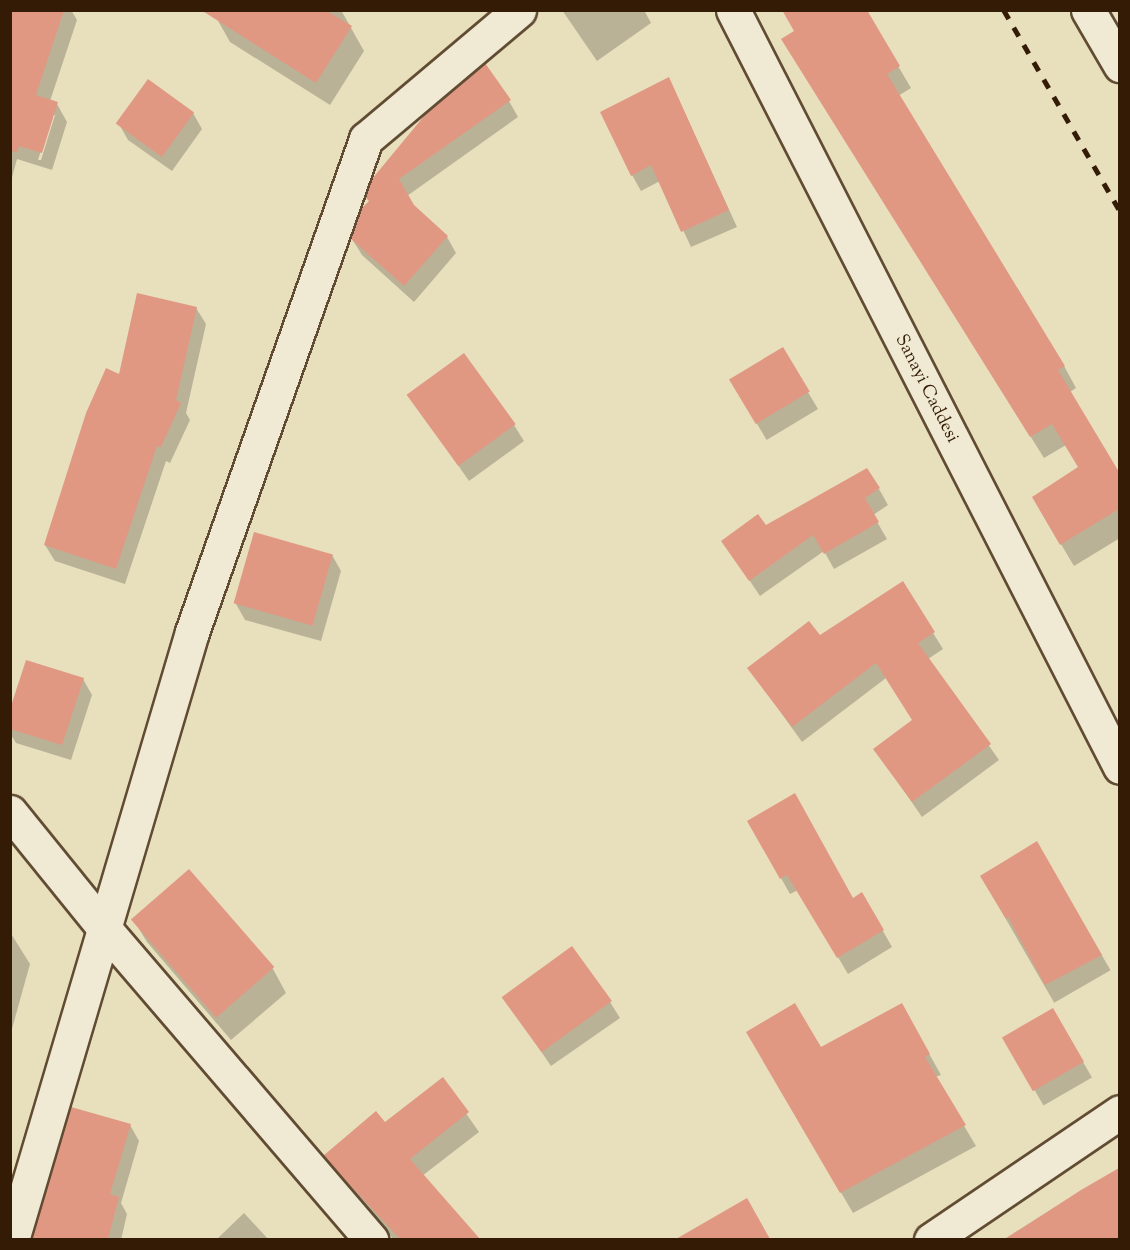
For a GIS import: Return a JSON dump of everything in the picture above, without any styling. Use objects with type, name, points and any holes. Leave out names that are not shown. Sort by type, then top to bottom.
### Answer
[{"type":"street","points":[[12,1239],[192,632],[366,139],[519,10]]},
{"type":"street","name":"Sanayi Caddesi","points":[[733,10],[1119,767]]},
{"type":"street","points":[[1088,10],[1119,65]]},
{"type":"street","points":[[10,812],[104,928],[371,1239]]},
{"type":"street","points":[[930,1239],[1119,1112]]},
{"type":"building","points":[[10,10],[64,10],[36,95],[58,102],[42,153],[19,146],[17,152],[10,151]]},
{"type":"building","points":[[201,10],[325,10],[352,26],[316,83]]},
{"type":"building","points":[[782,10],[867,10],[900,66],[887,74],[1065,366],[1058,370],[1119,472],[1119,509],[1060,545],[1032,497],[1078,467],[1052,424],[1030,437],[781,39],[794,31]]},
{"type":"building","points":[[485,63],[511,100],[399,179],[414,205],[448,236],[404,286],[351,239],[361,209],[369,201],[365,197],[372,179],[429,110]]},
{"type":"building","points":[[669,77],[729,210],[681,232],[651,165],[631,176],[600,112]]},
{"type":"building","points":[[148,79],[194,113],[162,157],[116,123]]},
{"type":"building","points":[[137,293],[197,307],[176,400],[181,403],[161,447],[157,446],[116,569],[44,545],[86,413],[106,368],[119,374]]},
{"type":"building","points":[[783,347],[810,392],[756,424],[729,379]]},
{"type":"building","points":[[464,353],[516,424],[458,466],[407,395]]},
{"type":"building","points":[[867,468],[880,488],[865,498],[879,522],[824,554],[813,535],[749,581],[721,541],[758,514],[766,525]]},
{"type":"building","points":[[254,532],[333,555],[312,626],[234,603]]},
{"type":"building","points":[[903,581],[935,632],[918,643],[991,744],[912,802],[873,749],[912,720],[876,663],[792,727],[747,668],[809,621],[820,635]]},
{"type":"building","points":[[26,660],[84,678],[62,745],[10,729],[10,709]]},
{"type":"building","points":[[795,793],[853,898],[862,892],[884,930],[837,958],[787,875],[780,879],[747,821]]},
{"type":"building","points":[[1037,841],[1102,955],[1045,985],[1008,917],[1006,919],[980,876]]},
{"type":"building","points":[[189,869],[274,967],[216,1018],[131,920]]},
{"type":"building","points":[[572,946],[612,1001],[542,1052],[502,997]]},
{"type":"building","points":[[795,1003],[821,1047],[902,1003],[930,1054],[925,1057],[966,1125],[840,1193],[746,1032]]},
{"type":"building","points":[[1053,1008],[1084,1062],[1033,1091],[1002,1038]]},
{"type":"building","points":[[443,1077],[469,1112],[410,1159],[480,1239],[400,1239],[323,1156],[376,1111],[385,1122]]},
{"type":"building","points":[[71,1107],[131,1124],[110,1194],[119,1197],[108,1239],[32,1239]]},
{"type":"building","points":[[1119,1168],[1119,1239],[1005,1239],[1081,1190]]},
{"type":"building","points":[[747,1198],[770,1239],[676,1239]]},
{"type":"railway","points":[[1004,10],[1120,211]]}]
